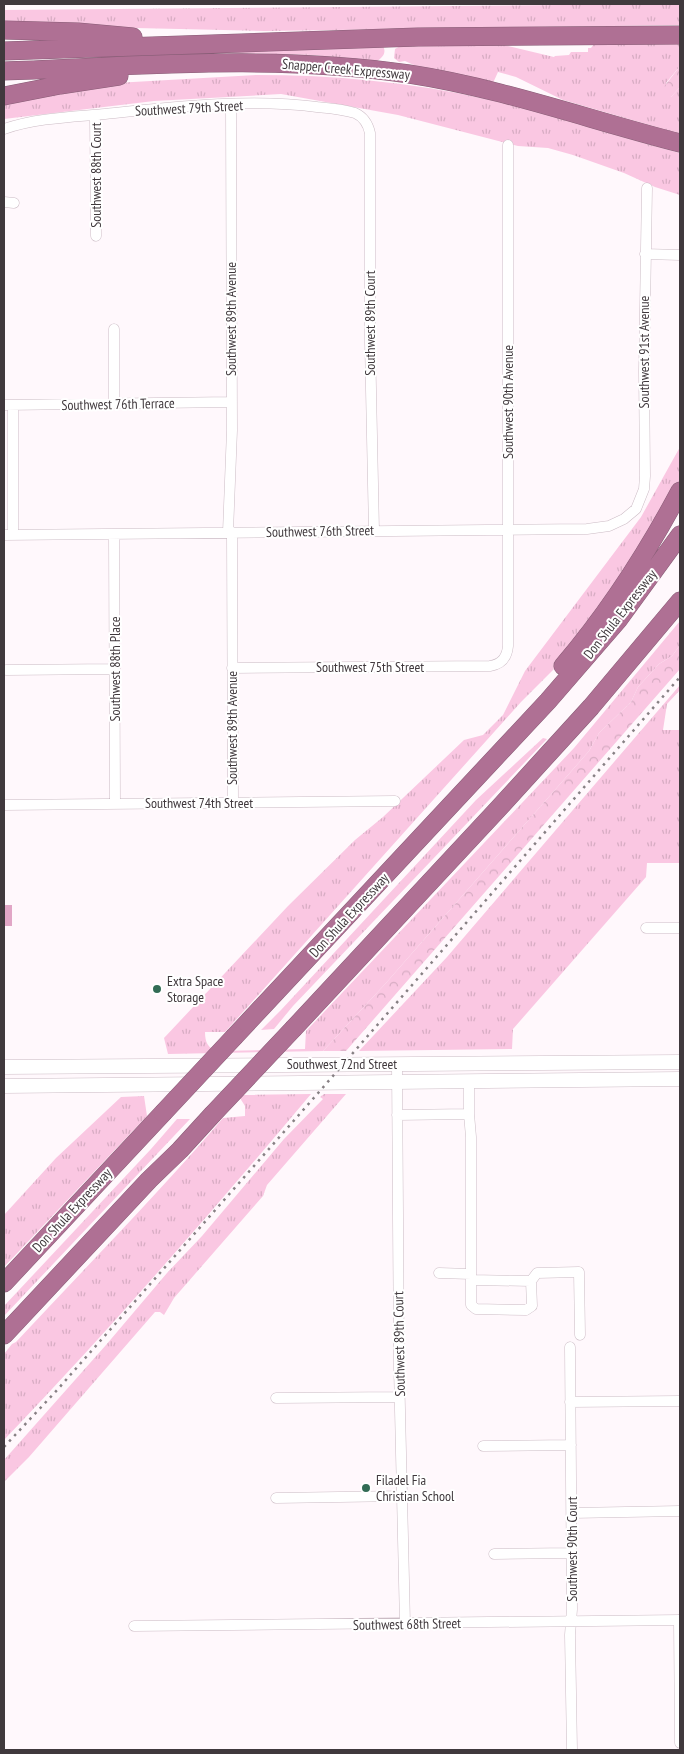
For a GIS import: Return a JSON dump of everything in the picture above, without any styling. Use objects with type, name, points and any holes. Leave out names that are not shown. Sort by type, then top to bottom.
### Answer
[{"type":"highway","points":[[4,30],[78,32],[203,44]]},
{"type":"highway","name":"Snapper Creek Expressway","points":[[4,52],[418,37],[680,35]]},
{"type":"highway","points":[[4,96],[60,85],[211,63]]},
{"type":"highway","name":"Snapper Creek Expressway","points":[[4,71],[211,63],[324,65],[387,71],[435,78],[521,98],[680,143]]},
{"type":"highway","points":[[454,802],[462,781],[535,700],[608,610],[680,491]]},
{"type":"highway","name":"Don Shula Expressway","points":[[4,1283],[548,702],[620,619],[680,535]]},
{"type":"highway","points":[[4,1335],[128,1202],[180,1150],[591,707],[680,601]]},
{"type":"main road","name":"Southwest 72nd Street","points":[[4,1067],[680,1062]]},
{"type":"main road","points":[[567,1063],[567,1080]]},
{"type":"main road","points":[[496,1080],[497,1064]]},
{"type":"main road","points":[[87,1084],[88,1066]]},
{"type":"main road","name":"Southwest 72nd Street","points":[[4,1086],[680,1079]]},
{"type":"street","name":"Southwest 79th Street","points":[[9,127],[95,115],[167,108],[231,105],[277,104],[308,106],[345,111],[362,118]]},
{"type":"street","name":"Southwest 89th Avenue","points":[[231,105],[232,402],[230,532],[233,803]]},
{"type":"street","name":"Southwest 88th Court","points":[[95,115],[96,236]]},
{"type":"street","name":"Southwest 89th Court","points":[[362,118],[367,124],[370,133],[370,342],[374,531]]},
{"type":"street","name":"Southwest 90th Avenue","points":[[505,658],[508,646],[508,145]]},
{"type":"street","name":"Southwest 91st Avenue","points":[[632,513],[643,495],[645,476],[646,188]]},
{"type":"street","points":[[645,254],[680,255]]},
{"type":"street","points":[[114,329],[114,404]]},
{"type":"street","name":"Southwest 76th Terrace","points":[[9,405],[232,402]]},
{"type":"street","points":[[8,535],[9,405]]},
{"type":"street","name":"Southwest 76th Street","points":[[8,535],[598,528],[612,525],[632,513]]},
{"type":"street","name":"Southwest 88th Place","points":[[114,534],[115,804]]},
{"type":"street","name":"Southwest 75th Street","points":[[232,668],[490,666],[498,664],[505,658]]},
{"type":"street","points":[[6,670],[115,669]]},
{"type":"street","name":"Southwest 74th Street","points":[[4,805],[395,801]]},
{"type":"street","points":[[646,928],[680,928]]},
{"type":"street","name":"Southwest 89th Court","points":[[397,1064],[400,1397],[405,1624]]},
{"type":"street","points":[[469,1081],[471,1305],[476,1309],[526,1310],[532,1306],[532,1281],[537,1273],[579,1272],[580,1335]]},
{"type":"street","points":[[397,1115],[469,1114]]},
{"type":"street","points":[[439,1274],[532,1281]]},
{"type":"street","name":"Southwest 90th Court","points":[[570,1348],[572,1750]]},
{"type":"street","points":[[276,1398],[400,1397]]},
{"type":"street","points":[[570,1402],[680,1400]]},
{"type":"street","points":[[483,1446],[571,1445]]},
{"type":"street","points":[[276,1498],[402,1496]]},
{"type":"street","points":[[572,1512],[680,1511]]},
{"type":"street","points":[[494,1554],[572,1553]]},
{"type":"street","points":[[679,1620],[680,1743]]},
{"type":"street","name":"Southwest 68th Street","points":[[134,1626],[679,1620]]},
{"type":"green space","points":[[680,4],[680,25],[265,31],[4,25],[4,10]]},
{"type":"green space","points":[[680,43],[680,66],[666,83],[671,97],[680,87],[680,134],[563,100],[516,77],[498,72],[493,83],[416,66],[405,61],[399,62],[394,58],[395,49],[402,45],[504,45],[554,57],[569,55],[571,52],[588,52],[588,48],[591,48],[594,44]]},
{"type":"green space","points":[[383,46],[384,53],[377,61],[312,55],[231,53],[245,51]]},
{"type":"green space","points":[[680,66],[680,87],[671,97],[667,96],[663,88]]},
{"type":"green space","points":[[256,75],[343,78],[429,88],[486,99],[559,118],[680,153],[680,195],[655,187],[624,173],[548,148],[518,146],[398,115],[281,94],[154,101],[4,119],[4,100],[98,84]]},
{"type":"green space","points":[[680,447],[680,481],[641,549],[557,666],[521,702],[225,1032],[205,1032],[206,1042],[209,1047],[218,1051],[305,1049],[306,1031],[574,748],[680,621],[680,645],[672,656],[659,664],[638,687],[631,702],[599,733],[589,751],[386,983],[323,1051],[168,1054],[164,1038],[288,906],[355,840],[383,817],[464,740],[483,735],[503,715],[525,671],[641,517]]},
{"type":"green space","points":[[680,645],[680,669],[346,1051],[323,1051],[386,983],[589,751],[599,733],[631,702],[638,687],[659,664],[672,656]]},
{"type":"green space","points":[[680,685],[680,690],[667,704],[663,730],[680,730],[680,863],[647,863],[646,877],[513,1029],[512,1049],[359,1051],[447,957]]},
{"type":"green space","points":[[543,738],[547,739],[293,1006],[274,1029],[261,1030],[476,800]]},
{"type":"green space","points":[[311,1094],[160,1270],[4,1440],[4,1354],[12,1344],[121,1231],[223,1118],[245,1116],[245,1106],[238,1095]]},
{"type":"green space","points":[[324,1094],[346,1094],[267,1185],[263,1196],[174,1298],[164,1315],[160,1312],[155,1312],[29,1457],[4,1482],[4,1460],[167,1273],[202,1236],[284,1139],[323,1099],[320,1097]]},
{"type":"green space","points":[[144,1096],[147,1116],[4,1267],[4,1215],[56,1158],[121,1097]]},
{"type":"green space","points":[[177,1119],[190,1119],[4,1316],[4,1306]]},
{"type":"shaded area","points":[[4,905],[12,905],[12,926],[4,926]]},
{"type":"railway","points":[[4,1447],[58,1389],[319,1092],[680,677]]},
{"type":"place","name":"Extra Space Storage","points":[[157,989]]},
{"type":"place","name":"Filadel Fia Christian School","points":[[366,1488]]}]
